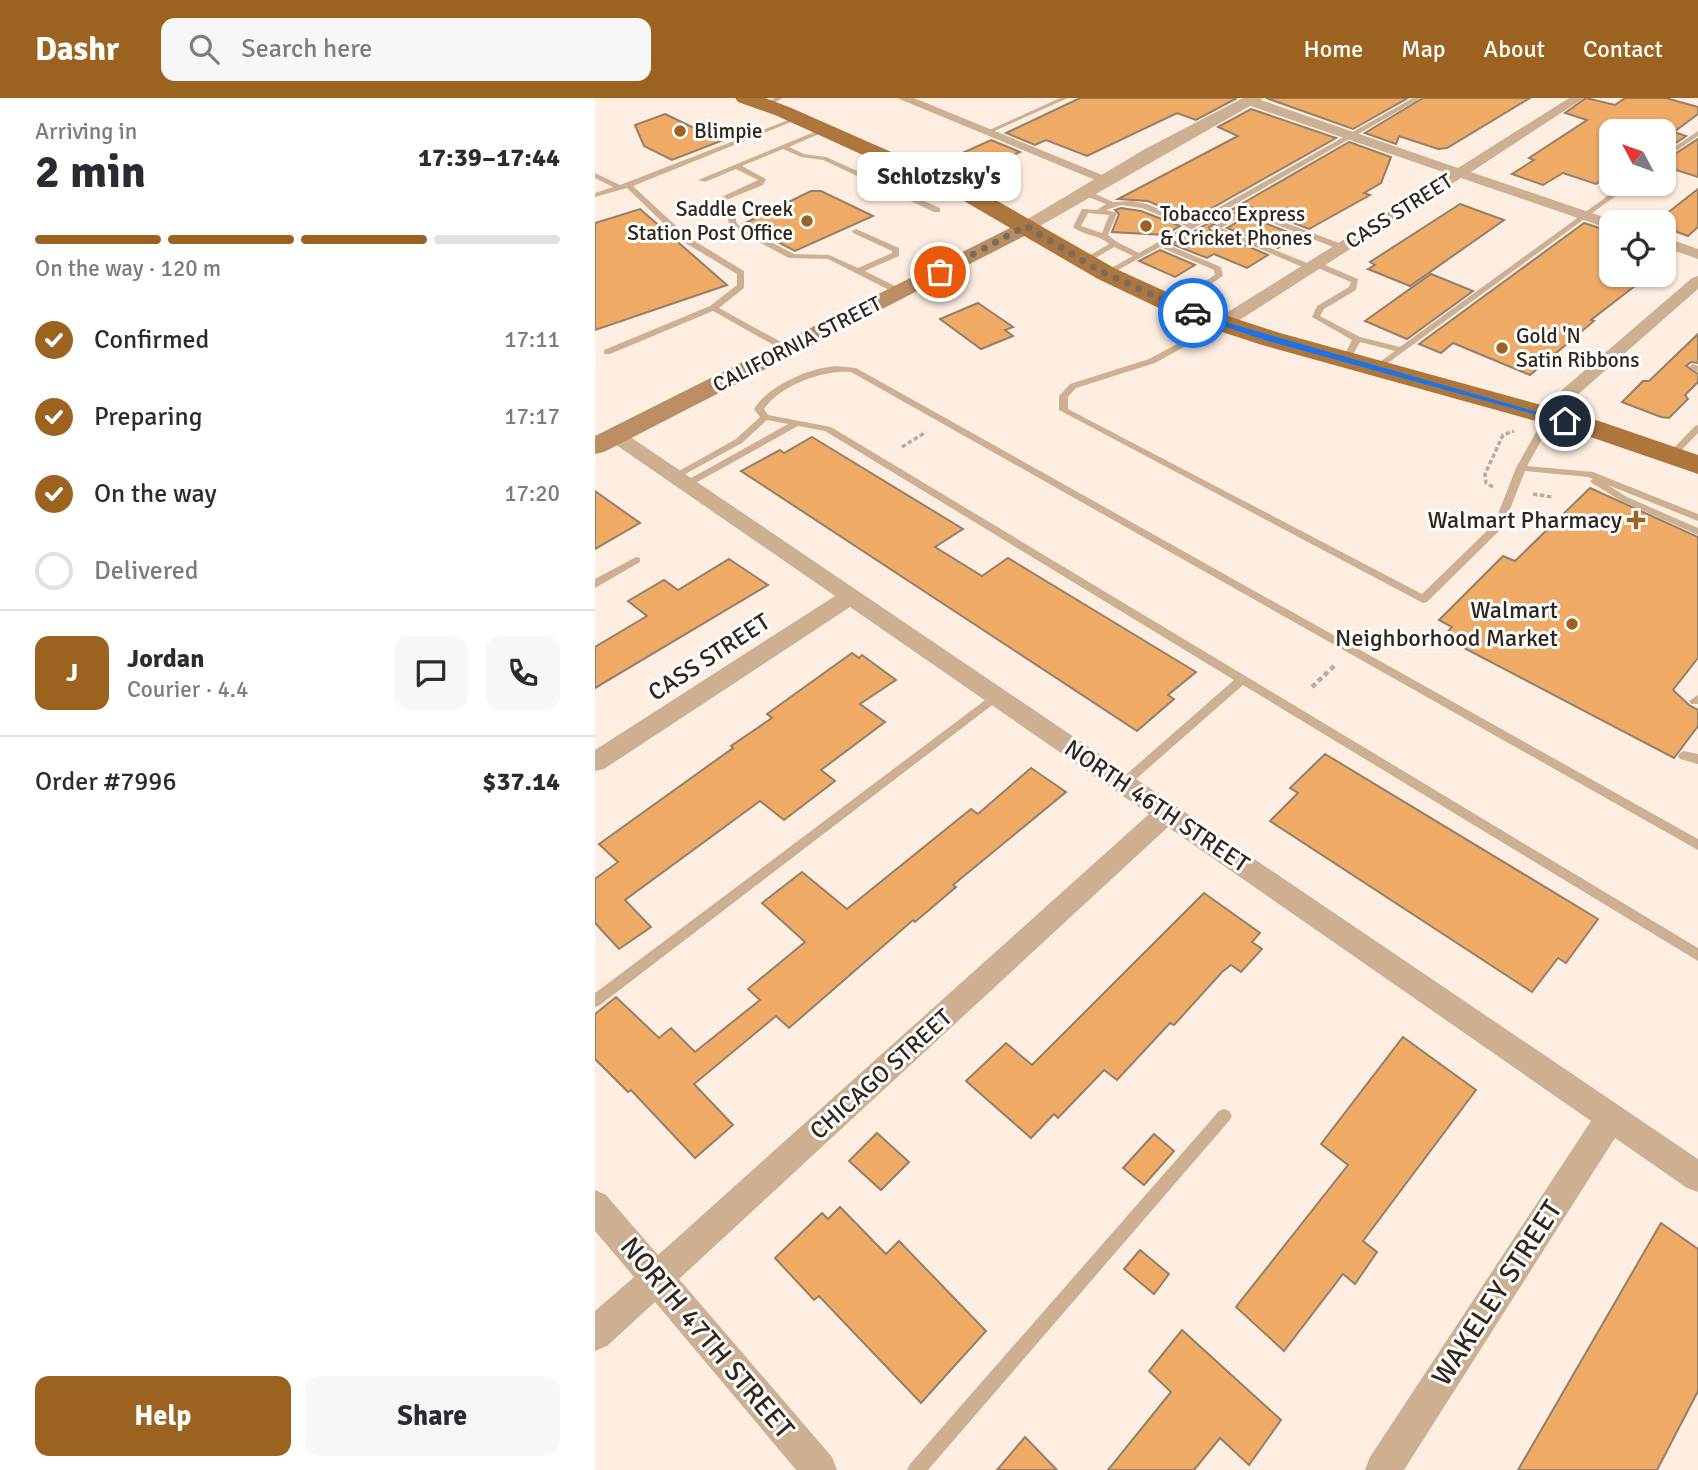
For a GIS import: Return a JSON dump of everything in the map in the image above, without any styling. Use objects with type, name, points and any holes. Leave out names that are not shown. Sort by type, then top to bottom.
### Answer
[{"type":"main road","points":[[745,98],[773,102],[798,118],[955,188],[1107,274],[1172,305],[1221,324],[1352,350],[1377,368],[1550,416],[1698,465]]},
{"type":"main road","name":"CALIFORNIA STREET","points":[[605,441],[1026,226]]},
{"type":"street","points":[[903,98],[1105,179]]},
{"type":"street","name":"CASS STREET","points":[[1221,324],[1578,98]]},
{"type":"street","points":[[1253,100],[1599,220]]},
{"type":"street","name":"CALIFORNIA STREET","points":[[1026,226],[1105,179],[1253,100]]},
{"type":"street","points":[[1676,247],[1698,254]]},
{"type":"street","points":[[1550,416],[1569,393],[1698,281]]},
{"type":"street","name":"NORTH 46TH STREET","points":[[605,441],[681,480],[1698,1177]]},
{"type":"street","name":"CASS STREET","points":[[595,762],[851,596]]},
{"type":"street","name":"CHICAGO STREET","points":[[595,1334],[1167,813]]},
{"type":"street","name":"WAKELEY STREET","points":[[1383,1470],[1611,1117]]},
{"type":"street","name":"NORTH 47TH STREET","points":[[595,1206],[819,1470]]},
{"type":"lane","points":[[988,132],[1065,98]]},
{"type":"lane","points":[[1107,274],[1418,98]]},
{"type":"lane","points":[[595,195],[624,187],[798,118]]},
{"type":"lane","points":[[702,180],[824,130]]},
{"type":"lane","points":[[1677,148],[1698,133]]},
{"type":"lane","points":[[783,147],[803,156],[824,158],[937,210]]},
{"type":"lane","points":[[736,166],[762,179],[760,183],[717,201],[719,208],[731,214],[733,225],[792,256],[829,257],[900,292]]},
{"type":"lane","points":[[595,175],[624,187],[685,239],[741,273],[741,286],[713,308],[607,352]]},
{"type":"lane","points":[[1084,192],[1110,203],[1135,202],[1191,226]]},
{"type":"lane","points":[[1377,368],[1610,196]]},
{"type":"lane","points":[[1098,212],[1110,203]]},
{"type":"lane","points":[[1341,247],[1247,210],[1215,228],[1355,281],[1353,288],[1320,309],[1316,317],[1327,326],[1348,332],[1352,350],[1401,350]]},
{"type":"lane","points":[[1105,234],[1114,213],[1085,211],[1077,227],[1081,231],[1105,234],[1114,244],[1140,256]]},
{"type":"lane","points":[[856,231],[896,250],[895,254],[859,271]]},
{"type":"lane","points":[[1084,261],[1114,244]]},
{"type":"lane","points":[[1160,244],[1218,269],[1219,276],[1172,305]]},
{"type":"lane","points":[[713,308],[787,349]]},
{"type":"lane","points":[[1221,324],[1152,361],[1073,386],[1063,396],[1064,410],[1080,421],[1423,598],[1499,525],[1521,468],[1550,416]]},
{"type":"lane","points":[[1698,845],[866,376],[839,369],[814,375],[768,396],[759,409],[765,416],[828,429],[1698,954]]},
{"type":"lane","points":[[681,480],[739,441],[765,416]]},
{"type":"lane","points":[[681,480],[798,422]]},
{"type":"lane","points":[[1672,455],[1698,428]]},
{"type":"lane","points":[[1521,468],[1584,472],[1698,517]]},
{"type":"lane","points":[[1584,472],[1624,499],[1698,532]]},
{"type":"lane","points":[[595,584],[636,560]]},
{"type":"lane","points":[[1124,783],[1242,680]]},
{"type":"lane","points":[[595,1001],[996,696]]},
{"type":"lane","points":[[1684,757],[1698,759]]},
{"type":"lane","points":[[916,1470],[1224,1116]]},
{"type":"path","points":[[902,447],[926,432]]},
{"type":"path","points":[[1312,687],[1334,666]]},
{"type":"building","points":[[1080,98],[1237,98],[1196,120],[1177,113],[1087,156],[1046,140],[1035,145],[1006,133]]},
{"type":"building","points":[[1266,98],[1408,98],[1353,129]]},
{"type":"building","points":[[1423,98],[1530,98],[1447,148],[1438,149],[1399,136],[1396,144],[1365,133]]},
{"type":"building","points":[[1586,98],[1615,105],[1625,98],[1666,98],[1698,107],[1698,114],[1677,130],[1677,119],[1599,119],[1599,182],[1596,184],[1563,173],[1543,185],[1512,174],[1534,160],[1529,158],[1587,120],[1565,113]]},
{"type":"building","points":[[1251,109],[1336,138],[1191,220],[1148,201],[1118,199],[1238,136],[1218,127]]},
{"type":"building","points":[[665,114],[721,141],[672,160],[644,146],[635,125]]},
{"type":"building","points":[[1677,133],[1686,136],[1677,142]]},
{"type":"building","points":[[1698,139],[1698,177],[1677,170],[1677,153]]},
{"type":"building","points":[[991,140],[1020,152],[978,172],[947,160]]},
{"type":"building","points":[[1349,142],[1391,157],[1381,183],[1364,193],[1370,195],[1309,229],[1248,206],[1209,227],[1210,230],[1268,255],[1247,268],[1214,254],[1207,258],[1172,244]]},
{"type":"building","points":[[1698,189],[1698,227],[1688,236],[1676,232],[1676,210],[1671,210]]},
{"type":"building","name":"Saddle Creek Station Post Office","points":[[811,191],[821,191],[873,216],[795,251],[743,224]]},
{"type":"building","points":[[1460,204],[1504,220],[1410,286],[1368,269],[1375,265],[1370,262]]},
{"type":"building","name":"Tobacco Express & Cricket Phones","points":[[1121,208],[1141,211],[1180,226],[1165,235],[1112,232],[1119,214],[1115,210]]},
{"type":"building","points":[[640,209],[727,285],[595,330],[595,223]]},
{"type":"building","points":[[1247,216],[1298,236],[1278,248],[1227,228]]},
{"type":"building","points":[[1584,223],[1599,228],[1599,287],[1634,287],[1591,320],[1594,321],[1530,375],[1453,343],[1441,353],[1419,344]]},
{"type":"building","points":[[1160,250],[1195,265],[1175,277],[1139,261]]},
{"type":"building","points":[[1431,274],[1473,291],[1407,339],[1365,321]]},
{"type":"building","points":[[978,303],[1013,327],[1005,330],[1013,336],[981,349],[940,319]]},
{"type":"building","points":[[1698,334],[1698,363],[1691,362],[1686,366],[1698,374],[1698,382],[1685,395],[1688,399],[1669,418],[1622,402],[1643,381],[1649,381]]},
{"type":"building","points":[[812,437],[963,529],[935,547],[982,576],[1008,558],[1196,672],[1168,695],[1174,699],[1137,731],[741,471],[780,450],[784,453]]},
{"type":"building","name":"Walmart Neighborhood Market","points":[[1590,488],[1698,537],[1698,658],[1673,690],[1698,710],[1698,726],[1674,758],[1443,637],[1452,627],[1439,620],[1503,556],[1515,561]]},
{"type":"building","points":[[595,491],[640,523],[595,549]]},
{"type":"building","points":[[729,559],[768,585],[595,688],[595,647],[647,616],[628,601],[664,580],[678,590]]},
{"type":"building","points":[[852,653],[859,658],[862,655],[896,680],[860,704],[885,722],[821,770],[835,781],[784,820],[760,801],[625,900],[651,927],[619,949],[595,923],[595,879],[618,862],[599,844],[733,748],[731,746],[772,718],[767,714]]},
{"type":"building","points":[[1325,754],[1598,919],[1566,963],[1558,958],[1532,992],[1270,821],[1298,793],[1290,788]]},
{"type":"building","points":[[1031,768],[1066,792],[953,885],[956,887],[915,922],[913,920],[789,1028],[776,1016],[694,1084],[733,1125],[695,1158],[631,1090],[628,1092],[595,1059],[595,1014],[616,997],[659,1038],[671,1028],[695,1052],[760,1000],[748,989],[805,942],[762,903],[802,872],[847,909],[971,809],[978,814]]},
{"type":"building","points":[[1204,893],[1260,933],[1252,942],[1262,949],[1241,972],[1231,965],[1222,972],[1174,1025],[1170,1023],[1117,1080],[1104,1070],[1058,1118],[1054,1114],[1031,1138],[966,1081],[1006,1043],[1032,1065]]},
{"type":"building","points":[[1403,1037],[1476,1090],[1363,1241],[1377,1252],[1355,1284],[1343,1274],[1284,1351],[1236,1307],[1348,1165],[1321,1144]]},
{"type":"building","points":[[877,1133],[909,1162],[881,1190],[849,1161]]},
{"type":"building","points":[[1154,1134],[1174,1151],[1144,1185],[1123,1168]]},
{"type":"building","points":[[840,1207],[886,1254],[899,1241],[986,1331],[921,1403],[819,1296],[814,1300],[775,1258],[822,1213],[828,1219]]},
{"type":"building","points":[[1661,1223],[1698,1249],[1698,1391],[1657,1470],[1518,1470]]},
{"type":"building","points":[[1140,1250],[1169,1274],[1154,1294],[1124,1269]]},
{"type":"building","points":[[1182,1330],[1281,1420],[1249,1465],[1220,1438],[1194,1470],[1108,1470],[1171,1392],[1149,1371]]},
{"type":"building","points":[[1025,1437],[1057,1470],[997,1470]]},
{"type":"way so far","points":[[940,272],[1026,226],[1100,271],[1193,313]]},
{"type":"place","name":"Blimpie","points":[[680,131]]},
{"type":"place","name":"Saddle Creek Station Post Office","points":[[807,221]]},
{"type":"place","name":"Tobacco Express & Cricket Phones","points":[[1146,226]]},
{"type":"place","name":"Schlotzsky's","points":[[940,272]]},
{"type":"place","name":"Gold 'N Satin Ribbons","points":[[1502,348]]},
{"type":"place","name":"Walmart Pharmacy","points":[[1636,520]]},
{"type":"place","name":"Walmart Neighborhood Market","points":[[1572,624]]},
{"type":"route","points":[[1193,313],[1271,339],[1565,421]]}]
